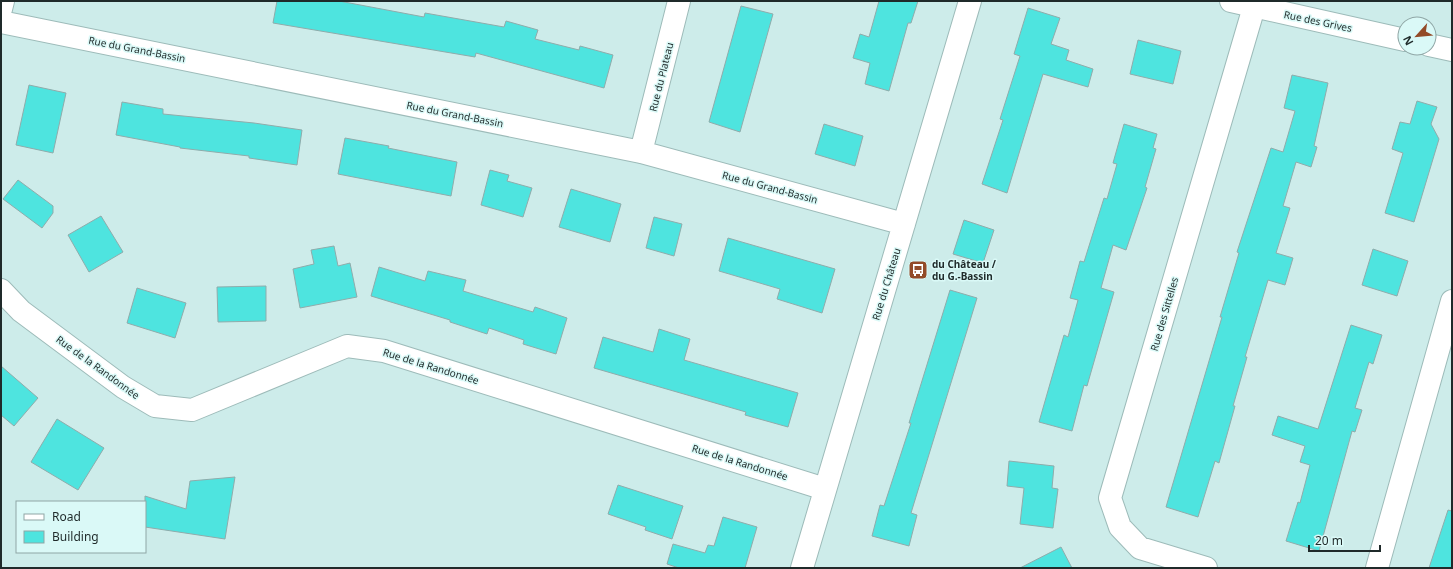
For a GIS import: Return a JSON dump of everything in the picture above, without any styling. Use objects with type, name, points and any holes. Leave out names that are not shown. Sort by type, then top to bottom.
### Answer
[{"type":"street","points":[[1,9],[3,1]]},
{"type":"street","name":"Rue du Plateau","points":[[641,152],[679,1]]},
{"type":"street","name":"Rue du Château","points":[[802,568],[970,1]]},
{"type":"street","name":"Rue des Grives","points":[[1231,1],[1397,38]]},
{"type":"street","name":"Rue des Sittelles","points":[[1206,568],[1140,548],[1120,527],[1110,498],[1254,7]]},
{"type":"street","name":"Rue du Grand-Bassin","points":[[1,22],[641,152],[904,224]]},
{"type":"street","points":[[1437,47],[1452,50]]},
{"type":"street","name":"Rue de la Randonnée","points":[[1,290],[21,310],[34,320],[123,387],[155,406],[192,410],[347,346],[384,351],[825,489]]},
{"type":"street","points":[[1377,568],[1452,300]]},
{"type":"building","points":[[277,1],[339,1],[424,17],[425,13],[504,27],[506,21],[538,30],[535,39],[579,50],[580,46],[613,55],[604,88],[476,53],[475,57],[273,23]]},
{"type":"building","points":[[879,1],[918,1],[911,23],[908,23],[889,91],[865,84],[870,63],[853,58],[860,34],[869,37]]},
{"type":"building","points":[[741,6],[773,14],[740,132],[709,122]]},
{"type":"building","points":[[1028,8],[1060,18],[1051,44],[1069,50],[1066,60],[1093,69],[1088,87],[1043,74],[1007,193],[982,184],[1003,120],[1000,119],[1020,56],[1014,54]]},
{"type":"building","points":[[1138,40],[1181,51],[1173,84],[1130,74]]},
{"type":"building","points":[[1292,75],[1328,83],[1314,146],[1317,147],[1311,167],[1296,162],[1283,206],[1290,208],[1276,253],[1293,258],[1285,285],[1268,280],[1245,357],[1247,357],[1219,463],[1215,461],[1198,517],[1166,507],[1222,317],[1220,317],[1239,253],[1237,252],[1271,148],[1283,152],[1295,111],[1284,108]]},
{"type":"building","points":[[29,85],[66,93],[53,153],[16,145]]},
{"type":"building","points":[[1417,101],[1437,107],[1431,124],[1439,139],[1414,222],[1385,213],[1403,153],[1392,149],[1400,122],[1410,124]]},
{"type":"building","points":[[122,102],[163,109],[163,114],[254,123],[302,130],[297,165],[249,158],[249,156],[180,148],[116,135]]},
{"type":"building","points":[[824,124],[863,136],[855,166],[815,154]]},
{"type":"building","points":[[1124,124],[1157,134],[1153,148],[1156,149],[1145,187],[1147,188],[1126,250],[1113,245],[1101,288],[1114,292],[1087,386],[1084,385],[1072,431],[1039,422],[1064,335],[1068,337],[1078,300],[1070,298],[1080,261],[1084,262],[1104,198],[1107,199],[1117,164],[1113,163]]},
{"type":"building","points":[[345,138],[389,146],[388,148],[457,162],[451,196],[338,174]]},
{"type":"building","points":[[490,170],[509,175],[507,181],[532,188],[523,217],[481,205]]},
{"type":"building","points":[[18,180],[53,206],[53,213],[42,228],[3,199]]},
{"type":"building","points":[[571,189],[621,204],[610,242],[559,227]]},
{"type":"building","points":[[101,216],[123,252],[89,272],[68,235]]},
{"type":"building","points":[[654,217],[682,224],[674,256],[646,248]]},
{"type":"building","points":[[964,220],[994,230],[983,263],[953,254]]},
{"type":"building","points":[[728,238],[835,269],[822,313],[777,299],[780,289],[719,271]]},
{"type":"building","points":[[334,246],[338,266],[350,263],[357,297],[300,308],[293,269],[314,264],[311,250]]},
{"type":"building","points":[[1373,249],[1408,261],[1397,296],[1362,285]]},
{"type":"building","points":[[379,267],[425,281],[428,271],[466,280],[463,291],[533,312],[535,307],[567,318],[556,354],[523,344],[524,340],[489,328],[487,334],[450,322],[450,320],[371,296]]},
{"type":"building","points":[[266,286],[266,321],[218,322],[217,287]]},
{"type":"building","points":[[137,288],[186,303],[175,338],[127,323]]},
{"type":"building","points":[[950,290],[977,298],[911,513],[917,515],[909,546],[872,536],[880,505],[884,506],[911,423],[909,423]]},
{"type":"building","points":[[1351,325],[1382,335],[1373,364],[1369,362],[1355,408],[1362,410],[1355,432],[1352,431],[1319,551],[1286,541],[1298,502],[1300,503],[1310,465],[1300,462],[1305,446],[1272,435],[1278,416],[1318,429]]},
{"type":"building","points":[[659,329],[690,339],[684,360],[798,393],[788,427],[745,415],[746,412],[594,368],[603,337],[653,352]]},
{"type":"building","points":[[1,366],[38,398],[14,426],[1,415]]},
{"type":"building","points":[[57,419],[104,448],[78,490],[31,462]]},
{"type":"building","points":[[1009,461],[1054,466],[1052,488],[1058,489],[1053,528],[1020,524],[1024,488],[1007,486]]},
{"type":"building","points":[[235,477],[225,539],[146,527],[145,496],[186,509],[190,481]]},
{"type":"building","points":[[618,485],[683,506],[672,539],[645,530],[646,527],[608,514]]},
{"type":"building","points":[[1448,510],[1452,511],[1452,568],[1429,568]]},
{"type":"building","points":[[723,517],[757,527],[745,568],[679,568],[667,564],[673,544],[705,553],[708,545],[714,546]]},
{"type":"building","points":[[1061,547],[1072,568],[1020,568]]},
{"type":"place","name":"du Château / du G.-Bassin","points":[[918,270]]}]
